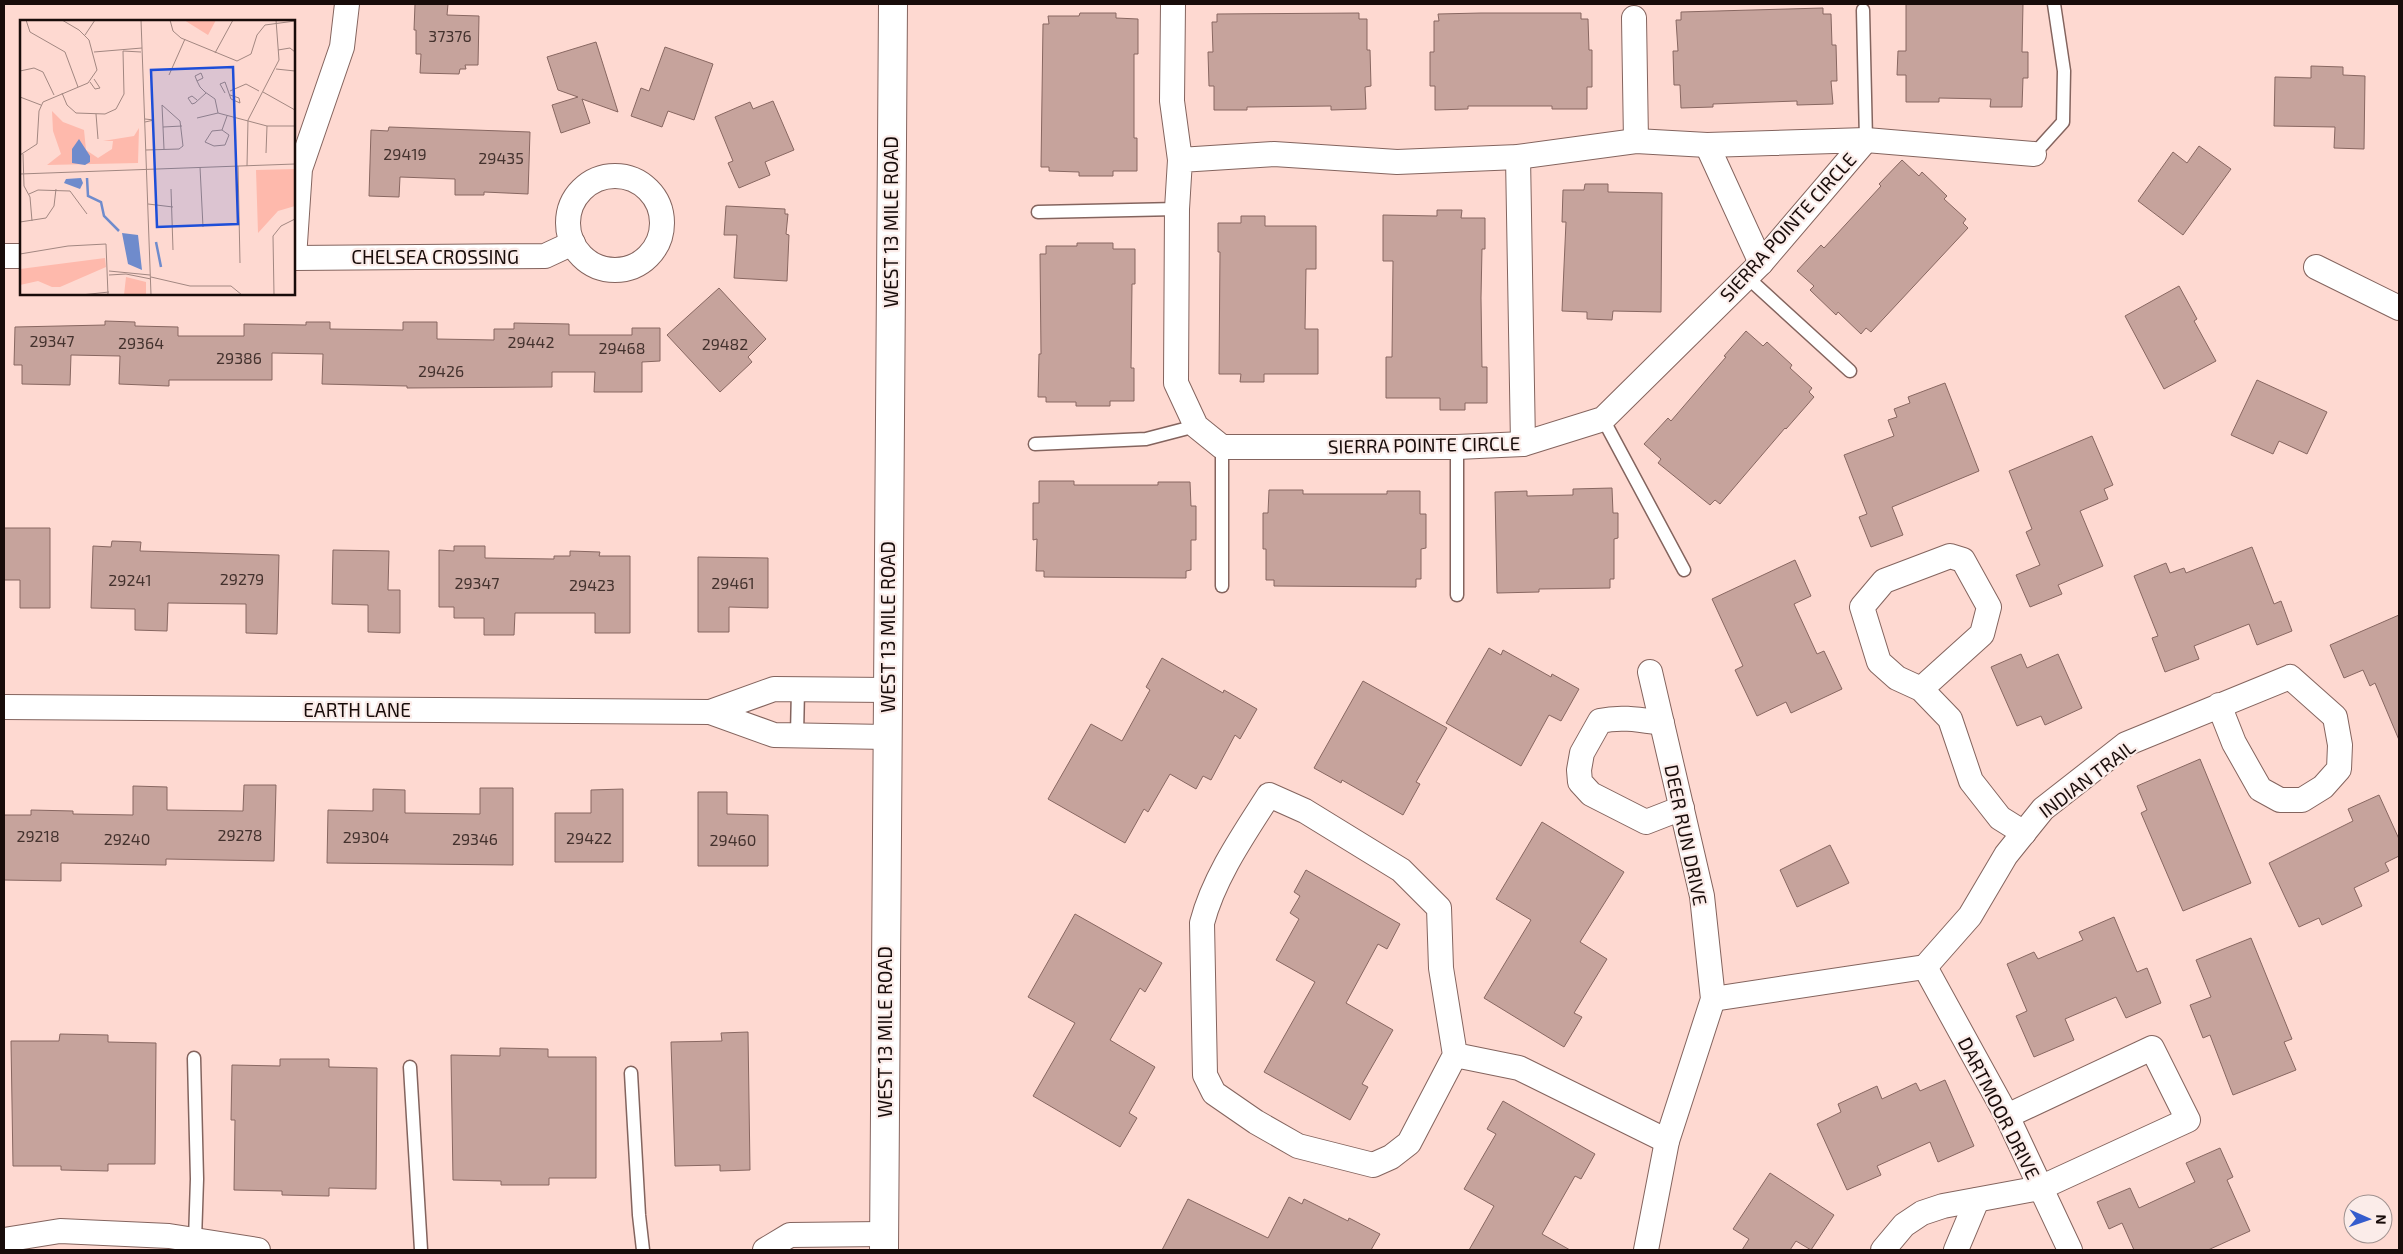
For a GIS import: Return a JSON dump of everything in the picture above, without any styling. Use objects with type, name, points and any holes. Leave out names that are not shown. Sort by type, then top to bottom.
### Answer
[{"type":"street","points":[[295,243],[300,169],[342,47],[347,4]]},
{"type":"street","name":"WEST 13 MILE ROAD","points":[[884,1242],[893,4]]},
{"type":"street","points":[[1173,4],[1172,101],[1180,160],[1177,209],[1176,383],[1196,426],[1222,448]]},
{"type":"street","points":[[1634,8],[1636,141]]},
{"type":"street","name":"SIERRA POINTE CIRCLE","points":[[1180,160],[1274,154],[1397,162],[1518,156],[1636,141],[1707,145],[1866,140],[2034,154]]},
{"type":"street","name":"SIERRA POINTE CIRCLE","points":[[1222,448],[1457,447],[1523,444],[1603,419],[1754,270],[1866,140]]},
{"type":"street","points":[[1707,145],[1754,270]]},
{"type":"street","points":[[1518,156],[1523,444]]},
{"type":"street","name":"CHELSEA CROSSING","points":[[295,258],[545,256],[573,243]]},
{"type":"street","points":[[4,256],[20,256]]},
{"type":"street","points":[[2316,267],[2399,308]]},
{"type":"street","points":[[1921,689],[1982,634],[1989,607],[1963,560],[1950,556],[1884,581],[1862,607],[1879,662],[1897,678],[1921,689],[1950,719],[1971,782],[2000,818],[2024,833]]},
{"type":"street","name":"DEER RUN DRIVE","points":[[1646,1250],[1667,1141],[1712,999],[1702,896],[1650,672]]},
{"type":"street","name":"INDIAN TRAIL","points":[[1925,967],[1970,916],[2006,855],[2043,809],[2126,744],[2219,705],[2290,677],[2335,717],[2340,745],[2339,769],[2323,787],[2302,800],[2280,800],[2260,790],[2234,743],[2219,705]]},
{"type":"street","name":"EARTH LANE","points":[[710,712],[774,689],[888,690]]},
{"type":"street","name":"EARTH LANE","points":[[4,707],[710,712],[774,735],[887,737]]},
{"type":"street","points":[[1662,723],[1612,718],[1600,721],[1582,753],[1579,770],[1580,782],[1592,794],[1646,822],[1682,808]]},
{"type":"street","points":[[1269,795],[1305,811],[1401,870],[1439,908],[1441,968],[1455,1055],[1409,1143],[1391,1157],[1373,1165],[1298,1146],[1256,1122],[1214,1093],[1204,1075],[1202,923],[1206,910],[1235,850],[1269,795]]},
{"type":"street","points":[[1712,999],[1925,967]]},
{"type":"street","name":"DARTMOOR DRIVE","points":[[1925,967],[2007,1116],[2070,1250]]},
{"type":"street","points":[[1883,1250],[1904,1225],[1922,1213],[1943,1206],[2040,1188],[2188,1120],[2152,1048],[2007,1116]]},
{"type":"street","points":[[1455,1055],[1519,1068],[1667,1141]]},
{"type":"street","points":[[1956,1250],[1977,1200]]},
{"type":"street","points":[[4,1240],[60,1231],[168,1236],[195,1240],[223,1248],[258,1250]]},
{"type":"street","points":[[765,1250],[790,1235],[884,1242]]},
{"type":"lane","points":[[2034,154],[2062,122],[2064,71],[2054,4]]},
{"type":"lane","points":[[1863,10],[1866,140]]},
{"type":"lane","points":[[1038,212],[1177,209]]},
{"type":"lane","points":[[1754,270],[1850,371]]},
{"type":"lane","points":[[1603,419],[1684,570]]},
{"type":"lane","points":[[1035,444],[1146,439],[1196,426]]},
{"type":"lane","points":[[1457,447],[1457,595]]},
{"type":"lane","points":[[1222,448],[1222,586]]},
{"type":"lane","points":[[797,735],[798,689]]},
{"type":"lane","points":[[194,1058],[197,1179],[195,1240]]},
{"type":"lane","points":[[410,1067],[421,1250]]},
{"type":"lane","points":[[631,1073],[639,1216],[643,1250]]},
{"type":"building","points":[[415,4],[448,4],[447,15],[479,16],[478,65],[465,65],[466,69],[460,69],[459,74],[420,73],[421,54],[416,54],[416,30],[414,30]]},
{"type":"building","points":[[1906,4],[2023,4],[2022,52],[2028,52],[2028,78],[2023,78],[2022,107],[1990,107],[1991,99],[1939,98],[1939,102],[1906,102],[1906,75],[1897,75],[1898,51],[1906,51]]},
{"type":"building","points":[[1823,8],[1823,14],[1831,14],[1832,45],[1836,45],[1837,81],[1831,81],[1833,104],[1797,105],[1797,101],[1713,104],[1713,107],[1681,108],[1680,85],[1674,85],[1673,51],[1678,51],[1676,20],[1681,20],[1681,12]]},
{"type":"building","points":[[1080,13],[1116,13],[1116,18],[1138,19],[1138,54],[1134,54],[1134,138],[1137,138],[1137,171],[1113,171],[1113,176],[1079,176],[1079,172],[1049,171],[1049,167],[1041,167],[1043,24],[1049,24],[1048,16],[1079,16]]},
{"type":"building","points":[[1359,13],[1359,19],[1367,19],[1367,50],[1370,50],[1371,86],[1365,87],[1366,109],[1331,110],[1331,106],[1247,107],[1247,110],[1214,110],[1214,86],[1209,86],[1208,52],[1213,52],[1212,22],[1217,22],[1217,14]]},
{"type":"building","points":[[1581,13],[1581,19],[1588,19],[1589,50],[1592,50],[1592,87],[1587,87],[1587,109],[1552,109],[1552,106],[1468,106],[1468,109],[1435,110],[1435,86],[1430,86],[1430,52],[1434,52],[1434,21],[1439,21],[1438,14]]},
{"type":"building","points":[[596,42],[618,112],[582,99],[590,123],[561,133],[552,105],[578,97],[558,90],[547,57]]},
{"type":"building","points":[[665,47],[713,64],[694,120],[668,111],[662,127],[631,116],[641,88],[649,91]]},
{"type":"building","points":[[2311,66],[2343,67],[2343,75],[2365,76],[2364,149],[2334,148],[2335,127],[2274,126],[2275,77],[2311,78]]},
{"type":"building","points":[[773,101],[794,150],[765,162],[770,175],[739,188],[728,163],[733,161],[715,117],[750,102],[753,109]]},
{"type":"building","points":[[389,127],[530,132],[528,194],[484,192],[484,195],[455,195],[455,179],[400,177],[399,197],[369,196],[371,130],[388,131]]},
{"type":"building","points":[[2199,146],[2231,169],[2183,235],[2138,201],[2173,152],[2187,163]]},
{"type":"building","points":[[1902,160],[1919,176],[1922,172],[1947,196],[1944,199],[1966,219],[1963,223],[1968,228],[1871,332],[1866,328],[1861,334],[1838,312],[1836,315],[1810,290],[1814,286],[1797,271],[1821,245],[1824,248],[1881,186],[1879,184]]},
{"type":"building","points":[[1585,184],[1608,184],[1608,192],[1662,193],[1661,312],[1613,311],[1612,320],[1587,319],[1587,312],[1562,311],[1566,222],[1562,222],[1563,190],[1584,190]]},
{"type":"building","points":[[726,206],[785,209],[785,214],[788,214],[786,234],[789,235],[787,281],[734,278],[737,235],[724,235]]},
{"type":"building","points":[[1437,210],[1462,210],[1461,218],[1485,218],[1485,249],[1482,249],[1481,298],[1482,367],[1487,367],[1487,403],[1465,403],[1465,410],[1440,410],[1440,398],[1386,398],[1386,357],[1392,357],[1393,261],[1383,261],[1383,215],[1437,216]]},
{"type":"building","points":[[1241,216],[1265,216],[1265,226],[1316,226],[1316,269],[1306,269],[1305,329],[1318,329],[1318,374],[1264,374],[1264,382],[1240,382],[1241,374],[1219,374],[1220,252],[1218,252],[1218,223],[1241,223]]},
{"type":"building","points":[[1077,243],[1113,243],[1113,249],[1135,249],[1135,284],[1132,284],[1131,368],[1134,368],[1134,401],[1110,401],[1110,406],[1076,406],[1076,402],[1046,402],[1046,397],[1038,397],[1039,354],[1041,354],[1040,254],[1046,254],[1046,246],[1077,246]]},
{"type":"building","points":[[2179,286],[2197,319],[2194,321],[2216,361],[2164,389],[2125,316]]},
{"type":"building","points":[[719,288],[766,339],[748,357],[752,362],[720,392],[667,335]]},
{"type":"building","points":[[105,321],[135,322],[135,326],[178,327],[178,336],[244,336],[244,324],[306,325],[306,322],[330,322],[330,329],[403,330],[403,322],[437,322],[437,339],[494,340],[494,329],[514,329],[514,323],[569,324],[569,335],[632,335],[632,328],[660,328],[660,361],[642,362],[642,392],[594,392],[595,372],[552,372],[552,387],[407,388],[407,386],[322,384],[323,354],[272,353],[272,380],[169,380],[169,386],[119,384],[120,356],[71,355],[70,385],[22,384],[22,365],[14,365],[15,327],[105,325]]},
{"type":"building","points":[[1746,331],[1763,346],[1767,342],[1792,365],[1790,368],[1812,388],[1809,392],[1814,397],[1720,504],[1715,500],[1710,505],[1658,463],[1661,459],[1644,444],[1668,418],[1671,421]]},
{"type":"building","points":[[2257,380],[2327,412],[2307,454],[2279,441],[2273,454],[2231,435]]},
{"type":"building","points":[[1945,383],[1979,471],[1892,507],[1903,535],[1871,547],[1859,517],[1867,514],[1844,455],[1894,436],[1888,420],[1897,417],[1894,409],[1910,403],[1908,397]]},
{"type":"building","points":[[2092,436],[2113,485],[2104,489],[2108,499],[2080,511],[2103,566],[2058,585],[2062,594],[2030,607],[2016,575],[2040,565],[2026,532],[2032,529],[2009,471]]},
{"type":"building","points":[[1039,481],[1074,481],[1074,485],[1158,485],[1158,482],[1190,482],[1191,506],[1196,506],[1196,540],[1191,540],[1191,570],[1186,571],[1186,578],[1044,577],[1044,571],[1036,571],[1037,539],[1033,540],[1033,503],[1039,503]]},
{"type":"building","points":[[1612,488],[1613,513],[1618,513],[1618,538],[1614,539],[1614,579],[1610,579],[1610,588],[1539,589],[1539,592],[1497,593],[1495,492],[1527,491],[1527,496],[1573,495],[1573,489]]},
{"type":"building","points":[[1269,490],[1303,490],[1303,494],[1387,494],[1387,491],[1420,491],[1420,514],[1426,514],[1426,548],[1421,549],[1421,579],[1416,579],[1416,587],[1274,586],[1274,580],[1266,580],[1266,549],[1263,549],[1263,513],[1268,513]]},
{"type":"building","points":[[4,528],[50,528],[50,608],[20,608],[20,580],[4,580]]},
{"type":"building","points":[[112,541],[141,542],[140,551],[279,555],[277,634],[246,633],[246,604],[168,603],[167,631],[135,630],[135,609],[91,608],[93,546],[111,547]]},
{"type":"building","points":[[454,546],[485,546],[485,558],[554,559],[554,556],[570,556],[570,551],[600,552],[599,556],[630,556],[630,633],[595,633],[595,613],[515,613],[514,635],[484,635],[484,618],[454,618],[454,607],[439,607],[439,550],[454,551]]},
{"type":"building","points":[[2252,547],[2274,604],[2281,601],[2292,631],[2257,645],[2249,624],[2194,646],[2199,659],[2165,672],[2152,638],[2158,636],[2134,576],[2166,563],[2170,573],[2184,568],[2186,573]]},
{"type":"building","points":[[333,550],[389,551],[388,590],[400,590],[400,633],[368,632],[368,605],[332,604]]},
{"type":"building","points":[[698,557],[768,558],[768,608],[729,607],[729,632],[698,632]]},
{"type":"building","points":[[1795,560],[1811,596],[1794,604],[1817,654],[1824,651],[1842,689],[1791,713],[1786,702],[1757,716],[1735,670],[1743,666],[1712,599]]},
{"type":"building","points":[[2399,615],[2399,740],[2375,683],[2370,686],[2363,670],[2344,678],[2330,645]]},
{"type":"building","points":[[1489,648],[1501,655],[1503,650],[1551,677],[1552,674],[1579,689],[1561,721],[1549,715],[1521,766],[1446,723]]},
{"type":"building","points":[[2021,654],[2027,668],[2058,654],[2082,708],[2045,725],[2041,716],[2017,726],[1991,667]]},
{"type":"building","points":[[1162,658],[1223,693],[1224,690],[1257,709],[1240,739],[1235,735],[1211,780],[1203,776],[1196,789],[1170,774],[1148,812],[1144,809],[1125,843],[1048,799],[1091,724],[1122,741],[1150,690],[1146,687]]},
{"type":"building","points":[[1363,681],[1447,728],[1416,782],[1420,784],[1403,815],[1342,780],[1341,783],[1314,768]]},
{"type":"building","points":[[2200,759],[2251,883],[2183,911],[2141,813],[2147,810],[2137,786]]},
{"type":"building","points":[[244,785],[276,785],[274,861],[166,859],[166,865],[61,863],[61,881],[4,880],[4,815],[31,815],[31,810],[73,811],[73,814],[133,815],[133,786],[167,787],[167,810],[243,811]]},
{"type":"building","points":[[480,788],[513,788],[513,865],[327,863],[328,810],[373,811],[373,789],[405,790],[405,813],[480,814]]},
{"type":"building","points":[[623,789],[623,862],[555,862],[555,813],[591,813],[591,790]]},
{"type":"building","points":[[698,792],[727,792],[727,814],[768,815],[768,866],[698,866]]},
{"type":"building","points":[[2379,795],[2399,839],[2399,856],[2385,863],[2389,871],[2354,888],[2362,906],[2322,925],[2319,918],[2299,927],[2269,863],[2353,821],[2348,809]]},
{"type":"building","points":[[1542,822],[1624,872],[1580,942],[1607,959],[1574,1013],[1582,1017],[1564,1047],[1484,998],[1531,920],[1496,899]]},
{"type":"building","points":[[1830,845],[1849,883],[1797,907],[1780,870]]},
{"type":"building","points":[[1306,870],[1400,924],[1387,949],[1378,944],[1346,1003],[1393,1030],[1362,1084],[1368,1087],[1350,1120],[1264,1072],[1315,982],[1276,960],[1299,919],[1290,913],[1300,896],[1294,892]]},
{"type":"building","points":[[1075,914],[1162,963],[1145,992],[1140,988],[1110,1040],[1155,1067],[1129,1113],[1137,1118],[1120,1147],[1033,1096],[1075,1023],[1028,997]]},
{"type":"building","points":[[2114,917],[2137,972],[2147,968],[2161,1003],[2126,1018],[2116,997],[2065,1019],[2074,1040],[2034,1057],[2016,1016],[2027,1011],[2007,964],[2034,952],[2038,959],[2083,940],[2079,932]]},
{"type":"building","points":[[2251,938],[2292,1039],[2284,1042],[2296,1070],[2233,1095],[2210,1035],[2203,1038],[2190,1005],[2211,997],[2196,960]]},
{"type":"building","points":[[748,1032],[750,1170],[720,1171],[720,1165],[675,1166],[671,1042],[722,1041],[721,1033]]},
{"type":"building","points":[[60,1034],[108,1035],[108,1042],[156,1043],[155,1164],[108,1164],[108,1171],[61,1170],[61,1166],[13,1166],[11,1041],[59,1041]]},
{"type":"building","points":[[500,1048],[548,1049],[548,1057],[596,1057],[596,1178],[549,1178],[549,1185],[501,1185],[501,1181],[453,1180],[451,1055],[500,1056]]},
{"type":"building","points":[[280,1059],[329,1059],[329,1067],[377,1068],[376,1189],[329,1188],[329,1196],[282,1195],[282,1191],[234,1190],[235,1120],[231,1120],[232,1065],[280,1066]]},
{"type":"building","points":[[1945,1080],[1974,1146],[1938,1162],[1930,1142],[1877,1166],[1881,1175],[1847,1190],[1817,1124],[1841,1112],[1838,1104],[1877,1086],[1882,1099],[1916,1083],[1920,1091]]},
{"type":"building","points":[[1503,1101],[1595,1154],[1581,1179],[1575,1176],[1542,1234],[1570,1250],[1469,1250],[1494,1206],[1464,1189],[1496,1134],[1487,1129]]},
{"type":"building","points":[[2220,1148],[2233,1177],[2227,1180],[2250,1231],[2208,1250],[2134,1250],[2122,1223],[2109,1229],[2097,1202],[2130,1188],[2139,1208],[2195,1182],[2186,1163]]},
{"type":"building","points":[[1770,1173],[1834,1215],[1811,1250],[1796,1241],[1790,1250],[1742,1250],[1749,1239],[1733,1229]]},
{"type":"building","points":[[1289,1197],[1302,1204],[1304,1199],[1348,1221],[1349,1218],[1380,1234],[1371,1250],[1162,1250],[1188,1199],[1268,1238]]}]
